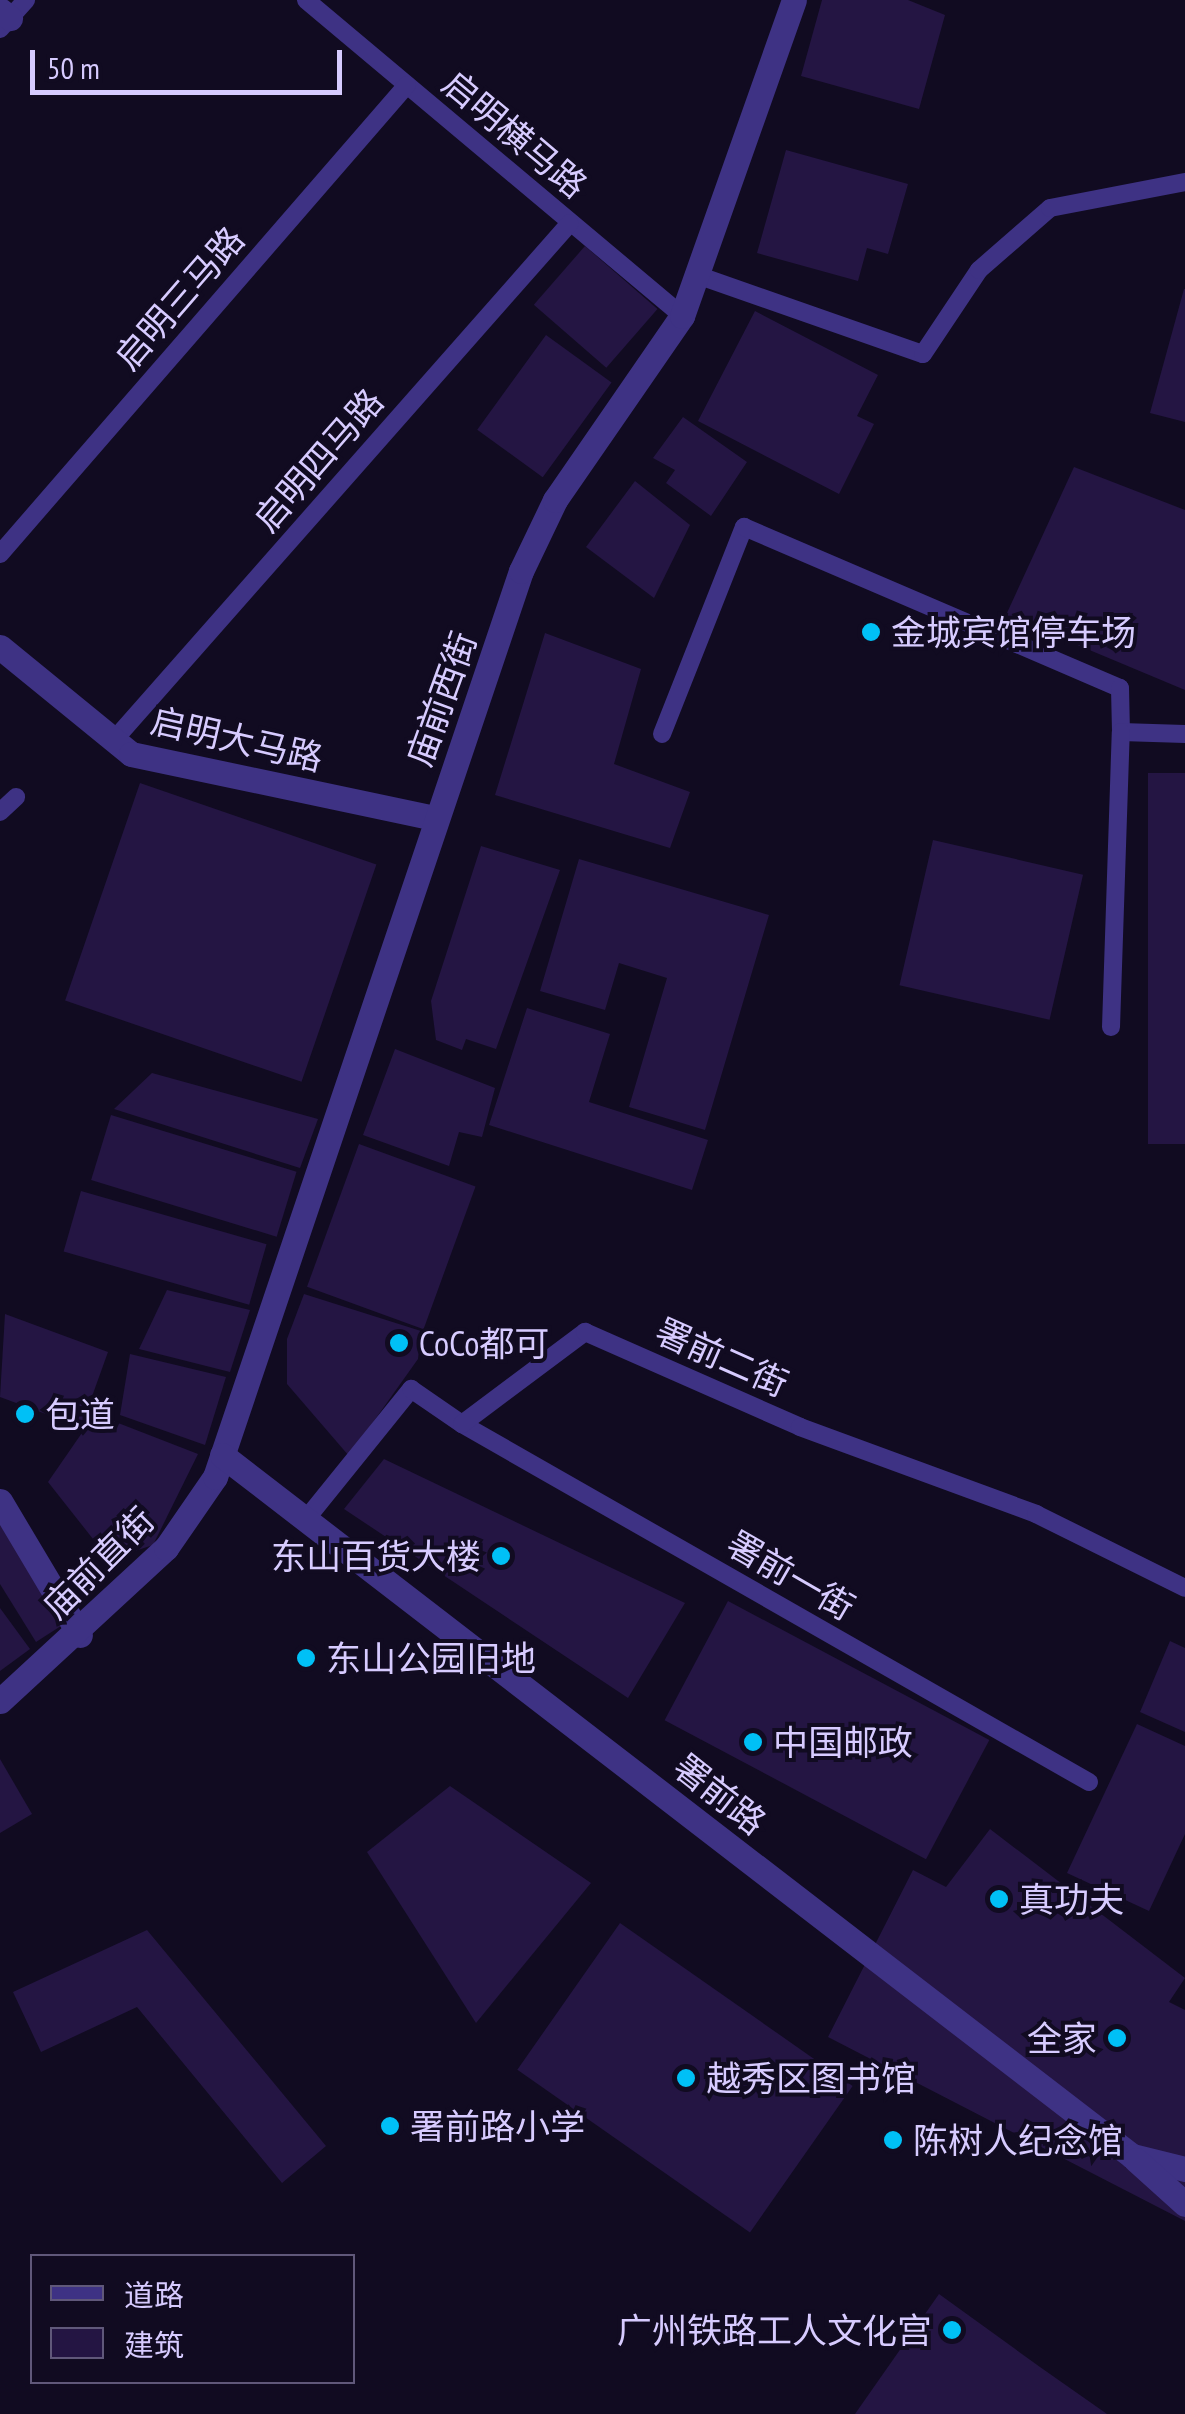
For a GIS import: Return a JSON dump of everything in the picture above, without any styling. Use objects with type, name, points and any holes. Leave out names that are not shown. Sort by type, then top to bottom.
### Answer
[{"type":"street","name":"庙前西街","points":[[222,1456],[520,570],[555,500],[682,316],[794,0]]},
{"type":"street","name":"启明大马路","points":[[0,647],[132,754],[434,818]]},
{"type":"street","name":"署前路","points":[[222,1456],[1132,2156],[1185,2169]]},
{"type":"street","name":"庙前直街","points":[[0,1701],[80,1634],[194,1514],[222,1456]]},
{"type":"street","points":[[0,1501],[80,1634]]},
{"type":"street","points":[[1132,2156],[1185,2204]]},
{"type":"lane","name":"启明横马路","points":[[306,0],[682,316]]},
{"type":"lane","name":"启明三马路","points":[[0,554],[407,85]]},
{"type":"lane","points":[[697,275],[923,354],[979,270],[1050,208],[1185,182]]},
{"type":"lane","name":"启明四马路","points":[[114,740],[570,223]]},
{"type":"lane","points":[[662,734],[744,527],[1120,688],[1111,1027]]},
{"type":"lane","points":[[1121,732],[1185,734]]},
{"type":"lane","points":[[0,812],[16,797]]},
{"type":"lane","name":"署前二街","points":[[462,1424],[585,1332],[800,1427],[1036,1514],[1185,1588]]},
{"type":"lane","points":[[307,1518],[410,1389],[462,1424]]},
{"type":"lane","name":"署前一街","points":[[462,1424],[1089,1782]]},
{"type":"building","points":[[822,0],[908,0],[945,15],[919,109],[801,76]]},
{"type":"building","points":[[786,150],[908,184],[888,254],[867,248],[858,281],[757,253]]},
{"type":"building","points":[[585,246],[657,309],[606,368],[534,305]]},
{"type":"building","points":[[1185,289],[1185,422],[1150,413]]},
{"type":"building","points":[[755,311],[878,375],[857,416],[874,424],[839,494],[698,421]]},
{"type":"building","points":[[546,335],[612,383],[543,477],[477,430]]},
{"type":"building","points":[[683,417],[747,462],[711,516],[666,483],[675,470],[653,458]]},
{"type":"building","points":[[1074,467],[1185,510],[1185,690],[1006,615]]},
{"type":"building","points":[[635,481],[690,525],[654,598],[586,547]]},
{"type":"building","points":[[545,633],[641,669],[614,764],[690,792],[670,848],[495,795]]},
{"type":"building","points":[[1148,773],[1185,773],[1185,1144],[1148,1144]]},
{"type":"building","points":[[140,783],[376,864],[301,1082],[65,1000]]},
{"type":"building","points":[[933,840],[1083,875],[1050,1020],[899,985]]},
{"type":"building","points":[[481,846],[560,870],[496,1049],[466,1039],[462,1050],[436,1040],[431,1001]]},
{"type":"building","points":[[579,859],[769,915],[705,1130],[629,1107],[667,978],[619,963],[605,1010],[540,991]]},
{"type":"building","points":[[527,1008],[610,1034],[589,1102],[708,1140],[692,1190],[489,1125]]},
{"type":"building","points":[[395,1049],[495,1088],[482,1137],[459,1132],[449,1166],[363,1135]]},
{"type":"building","points":[[152,1073],[318,1119],[300,1168],[114,1109]]},
{"type":"building","points":[[111,1115],[297,1172],[277,1237],[91,1180]]},
{"type":"building","points":[[359,1144],[476,1186],[424,1329],[307,1287]]},
{"type":"building","points":[[81,1191],[267,1244],[249,1305],[64,1252]]},
{"type":"building","points":[[167,1290],[250,1310],[230,1372],[139,1349]]},
{"type":"building","points":[[304,1294],[421,1331],[418,1359],[349,1456],[287,1384],[287,1339]]},
{"type":"building","points":[[5,1314],[108,1352],[81,1427],[0,1397]]},
{"type":"building","points":[[130,1354],[226,1377],[205,1445],[120,1415]]},
{"type":"building","points":[[95,1414],[198,1454],[153,1545],[123,1555],[93,1539],[48,1482]]},
{"type":"building","name":"东山百货大楼","points":[[384,1459],[685,1603],[628,1698],[344,1509]]},
{"type":"building","points":[[0,1520],[64,1624],[36,1642],[0,1584]]},
{"type":"building","points":[[728,1601],[989,1740],[926,1859],[665,1720]]},
{"type":"building","points":[[0,1608],[30,1649],[0,1671]]},
{"type":"building","points":[[1170,1641],[1185,1648],[1185,1732],[1140,1712]]},
{"type":"building","points":[[1137,1724],[1185,1746],[1185,1834],[1149,1911],[1067,1873]]},
{"type":"building","points":[[0,1759],[32,1814],[0,1833]]},
{"type":"building","points":[[450,1786],[591,1883],[476,2023],[367,1852]]},
{"type":"building","points":[[990,1829],[1185,1978],[1169,2002],[1185,2010],[1185,2221],[828,2037],[913,1870],[946,1887]]},
{"type":"building","name":"越秀区图书馆","points":[[620,1923],[853,2086],[750,2233],[517,2070]]},
{"type":"building","points":[[147,1930],[326,2146],[282,2183],[137,2007],[41,2052],[13,1992]]},
{"type":"building","name":"广州铁路工人文化宫","points":[[939,2294],[1040,2367],[1107,2414],[855,2414]]},
{"type":"place","name":"金城宾馆停车场","points":[[871,632]]},
{"type":"place","name":"CoCo都可","points":[[399,1343]]},
{"type":"place","name":"包道","points":[[25,1414]]},
{"type":"place","name":"东山百货大楼","points":[[501,1556]]},
{"type":"place","name":"东山公园旧地","points":[[306,1658]]},
{"type":"place","name":"中国邮政","points":[[753,1742]]},
{"type":"place","name":"真功夫","points":[[999,1899]]},
{"type":"place","name":"全家","points":[[1117,2038]]},
{"type":"place","name":"越秀区图书馆","points":[[686,2078]]},
{"type":"place","name":"署前路小学","points":[[390,2126]]},
{"type":"place","name":"陈树人纪念馆","points":[[893,2140]]},
{"type":"place","name":"广州铁路工人文化宫","points":[[952,2330]]}]
